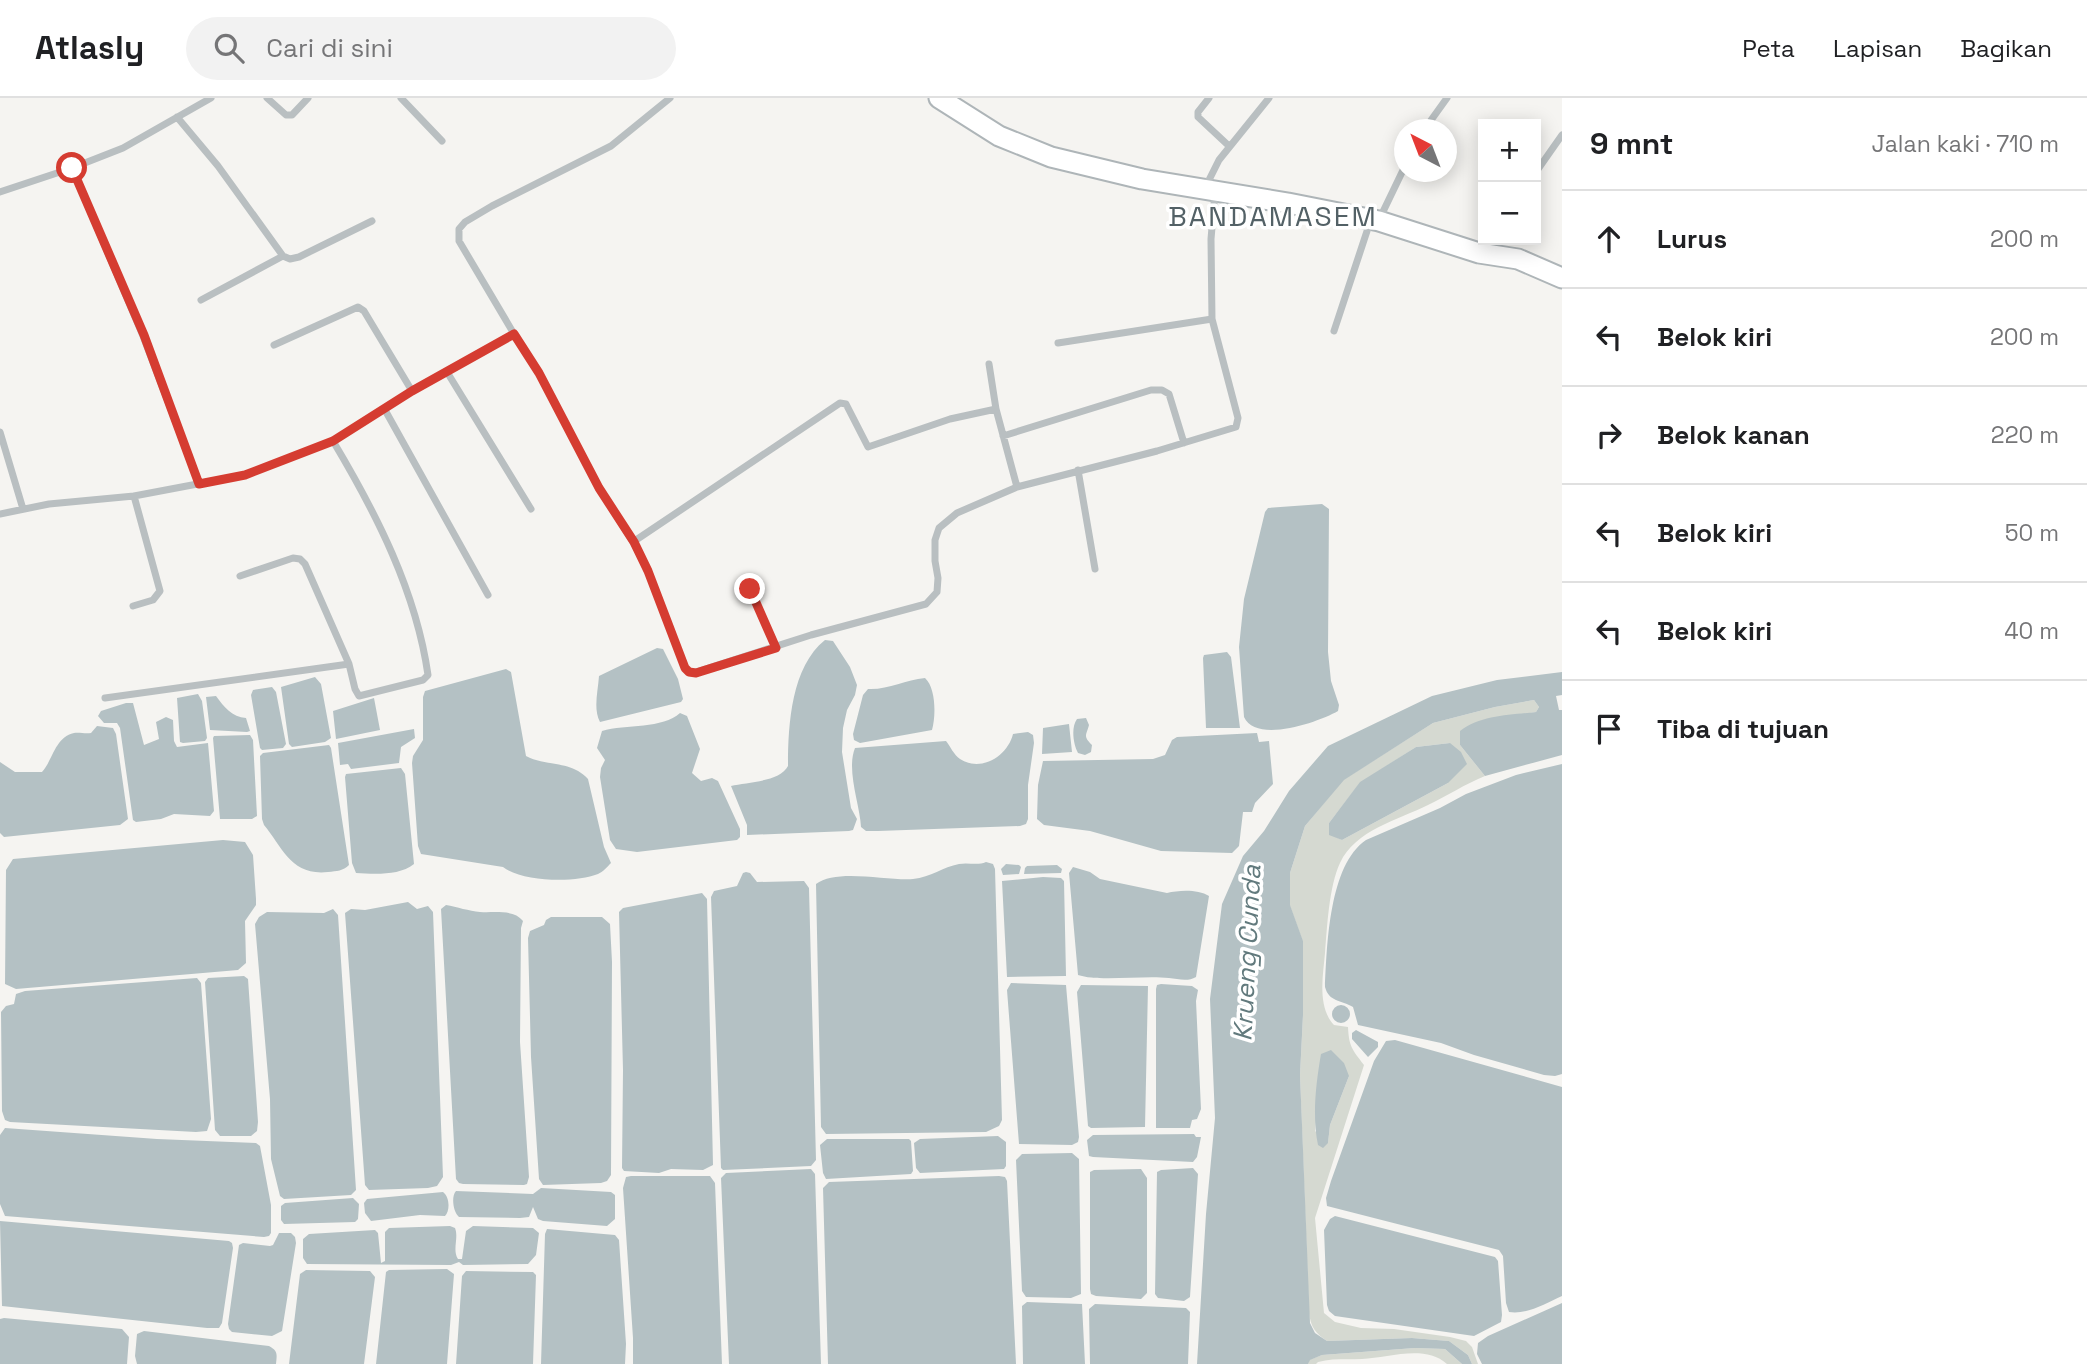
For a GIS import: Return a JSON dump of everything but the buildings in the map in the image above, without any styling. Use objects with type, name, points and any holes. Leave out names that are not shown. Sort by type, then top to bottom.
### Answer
[{"type":"street","points":[[189,98],[196,107]]},
{"type":"street","points":[[0,192],[123,148],[211,98]]},
{"type":"street","points":[[267,98],[286,115],[292,115],[308,98]]},
{"type":"street","points":[[401,98],[442,141]]},
{"type":"street","points":[[670,98],[611,146],[465,222],[459,229],[459,241],[539,373],[599,488],[634,542],[685,668],[696,673],[811,635],[926,604],[937,593],[934,540],[939,527],[957,513],[1017,487],[1234,428],[1238,422],[1212,319],[1209,191],[1219,160],[1269,98]]},
{"type":"street","points":[[939,98],[999,136],[1051,157],[1142,179],[1375,220],[1484,246],[1562,278]]},
{"type":"street","points":[[1209,98],[1198,112],[1198,117],[1229,146]]},
{"type":"street","points":[[1432,119],[1447,98]]},
{"type":"street","points":[[177,117],[218,166],[283,256],[290,259],[299,257],[372,221]]},
{"type":"street","points":[[1541,165],[1562,135]]},
{"type":"street","points":[[72,168],[144,335],[199,484]]},
{"type":"street","points":[[1334,331],[1375,220],[1396,182]]},
{"type":"street","points":[[201,300],[283,256]]},
{"type":"street","points":[[274,345],[358,307],[364,311],[412,391]]},
{"type":"street","points":[[1058,343],[1212,319]]},
{"type":"street","points":[[0,514],[49,504],[134,496],[245,475],[333,441],[412,391],[514,334]]},
{"type":"street","points":[[989,364],[996,409],[1017,487]]},
{"type":"street","points":[[447,372],[531,509]]},
{"type":"street","points":[[1003,436],[1151,390],[1162,390],[1169,394],[1184,443]]},
{"type":"street","points":[[634,542],[840,403],[846,404],[868,447],[950,419],[996,409]]},
{"type":"street","points":[[385,410],[488,595]]},
{"type":"street","points":[[0,432],[23,509]]},
{"type":"street","points":[[240,576],[293,558],[300,559],[309,570],[349,664],[359,696],[423,680],[428,675],[421,631],[411,602],[371,509],[333,441]]},
{"type":"street","points":[[1078,470],[1095,569]]},
{"type":"street","points":[[133,607],[153,600],[160,591],[134,496]]},
{"type":"street","points":[[750,589],[776,648]]},
{"type":"street","points":[[105,698],[349,664]]},
{"type":"shaded area","points":[[1534,700],[1539,707],[1536,712],[1481,721],[1460,745],[1485,776],[1378,827],[1356,842],[1340,863],[1331,895],[1322,981],[1323,1000],[1329,1018],[1334,1025],[1348,1027],[1352,1048],[1364,1065],[1315,1218],[1324,1313],[1335,1322],[1361,1328],[1394,1329],[1466,1341],[1472,1347],[1478,1364],[1472,1364],[1468,1355],[1449,1341],[1412,1338],[1327,1341],[1314,1329],[1311,1322],[1300,1075],[1303,942],[1290,906],[1290,873],[1305,826],[1343,780],[1433,723]],"holes":[[[1450,743],[1448,783],[1342,840],[1330,834],[1329,823],[1360,783],[1416,747]],[[1349,1076],[1330,1125],[1328,1143],[1315,1131],[1317,1107]]]},
{"type":"shaded area","points":[[1415,1348],[1445,1349],[1462,1364],[1447,1364],[1438,1358],[1417,1353],[1308,1364],[1309,1360],[1322,1355]]},
{"type":"water","points":[[1322,504],[1329,509],[1328,652],[1338,711],[1303,725],[1274,730],[1261,729],[1251,725],[1244,717],[1239,647],[1244,599],[1265,512],[1268,508]]},
{"type":"water","points":[[825,640],[833,641],[850,667],[857,685],[847,710],[842,752],[851,808],[857,819],[853,830],[747,835],[747,825],[731,786],[771,778],[788,766],[791,716],[798,681],[805,665]]},
{"type":"water","points":[[657,648],[663,649],[678,679],[683,699],[681,702],[600,722],[596,706],[599,676]]},
{"type":"water","points":[[1227,652],[1231,657],[1240,728],[1206,728],[1203,658],[1204,655]]},
{"type":"water","points":[[506,669],[511,672],[526,756],[566,766],[588,779],[604,847],[611,863],[598,874],[576,879],[549,880],[523,876],[503,867],[421,854],[418,846],[412,763],[413,756],[423,740],[425,691]]},
{"type":"water","name":"Krueng Cunda","points":[[1562,672],[1562,695],[1556,696],[1559,710],[1562,710],[1562,755],[1485,776],[1460,745],[1460,731],[1468,726],[1496,717],[1536,712],[1539,707],[1534,700],[1433,723],[1344,780],[1305,826],[1290,873],[1290,905],[1303,941],[1300,1075],[1310,1323],[1315,1333],[1327,1341],[1412,1338],[1449,1341],[1468,1355],[1472,1364],[1462,1364],[1445,1349],[1415,1348],[1322,1355],[1310,1360],[1308,1364],[1197,1364],[1215,1118],[1210,999],[1222,904],[1243,856],[1264,831],[1289,791],[1328,746],[1432,696],[1497,680]]},
{"type":"water","points":[[315,677],[321,684],[331,738],[325,742],[292,747],[289,744],[281,687]]},
{"type":"water","points":[[925,678],[931,688],[934,703],[932,730],[860,743],[854,740],[853,734],[863,695],[868,689]]},
{"type":"water","points":[[272,687],[276,692],[286,744],[283,748],[262,750],[251,695],[253,690]]},
{"type":"water","points":[[198,694],[202,701],[207,738],[205,741],[180,742],[177,698]]},
{"type":"water","points":[[216,696],[232,714],[246,718],[250,731],[210,730],[206,697]]},
{"type":"water","points":[[374,698],[380,730],[336,739],[333,711]]},
{"type":"water","points":[[133,703],[144,745],[159,739],[156,722],[166,717],[173,720],[177,747],[208,743],[214,811],[210,816],[174,814],[161,819],[136,822],[133,820],[120,728],[117,723],[104,723],[98,716],[101,711]]},
{"type":"water","points":[[680,713],[687,716],[700,749],[692,773],[701,781],[712,778],[718,781],[740,829],[740,837],[737,840],[637,852],[616,849],[610,840],[600,777],[605,760],[597,748],[602,731],[664,722]]},
{"type":"water","points":[[1086,718],[1089,725],[1086,738],[1092,745],[1091,752],[1085,755],[1078,753],[1073,731],[1077,719]]},
{"type":"water","points":[[1069,724],[1072,752],[1042,754],[1043,728]]},
{"type":"water","points":[[97,726],[113,728],[116,734],[128,819],[120,825],[4,837],[0,833],[0,762],[15,772],[42,772],[63,739],[74,733],[91,733]]},
{"type":"water","points":[[414,729],[415,738],[401,747],[399,763],[351,769],[348,764],[340,765],[338,743]]},
{"type":"water","points":[[1028,732],[1033,735],[1034,743],[1026,824],[878,831],[866,831],[861,827],[852,767],[855,748],[946,741],[960,759],[977,764],[993,760],[1000,755],[1013,734]]},
{"type":"water","points":[[1257,733],[1259,742],[1269,741],[1273,784],[1255,803],[1252,812],[1243,812],[1239,846],[1232,853],[1161,851],[1090,831],[1044,825],[1037,819],[1038,785],[1043,761],[1153,759],[1165,755],[1172,740],[1177,737]]},
{"type":"water","points":[[250,735],[253,740],[257,816],[252,819],[220,819],[213,738]]},
{"type":"water","points":[[1450,743],[1461,752],[1467,764],[1448,783],[1342,840],[1329,835],[1329,823],[1360,782],[1416,747]]},
{"type":"water","points":[[329,745],[349,865],[337,871],[315,872],[305,870],[289,859],[264,825],[260,756],[263,753]]},
{"type":"water","points":[[1562,764],[1562,1074],[1544,1075],[1441,1043],[1358,1025],[1353,1007],[1332,998],[1325,987],[1332,907],[1344,868],[1354,852],[1366,840],[1466,794],[1516,775]]},
{"type":"water","points":[[401,768],[405,774],[414,864],[401,871],[356,873],[352,863],[346,774]]},
{"type":"water","points":[[223,840],[245,842],[253,855],[256,905],[245,921],[246,963],[238,970],[16,989],[5,984],[6,870],[13,859]]},
{"type":"water","points":[[959,864],[993,864],[995,869],[1002,1120],[999,1126],[986,1132],[826,1134],[821,1127],[816,884],[825,879],[849,876],[913,879]]},
{"type":"water","points":[[1006,864],[1019,865],[1019,874],[1003,875],[1001,869]]},
{"type":"water","points":[[1057,865],[1062,869],[1061,873],[1024,874],[1027,866]]},
{"type":"water","points":[[1073,867],[1090,872],[1100,879],[1167,893],[1188,891],[1209,896],[1196,977],[1183,980],[1078,975],[1069,873]]},
{"type":"water","points":[[746,872],[757,882],[804,881],[809,888],[816,1160],[811,1166],[721,1168],[711,897],[714,891],[737,886]]},
{"type":"water","points":[[1061,878],[1064,881],[1066,976],[1007,977],[1002,881]]},
{"type":"water","points":[[702,893],[707,899],[713,1165],[703,1170],[671,1169],[659,1173],[624,1171],[619,912],[623,908]]},
{"type":"water","points":[[408,902],[417,909],[428,906],[433,912],[443,1177],[437,1186],[428,1188],[369,1190],[365,1185],[345,913],[351,909],[365,910]]},
{"type":"water","points":[[446,905],[476,911],[509,913],[523,921],[520,1042],[529,1177],[524,1185],[463,1184],[456,1179],[441,909]]},
{"type":"water","points":[[333,909],[338,915],[356,1190],[351,1195],[284,1199],[280,1196],[271,1159],[270,1099],[255,924],[259,917],[267,912],[324,913]]},
{"type":"water","points":[[551,917],[602,917],[610,924],[611,1175],[607,1181],[601,1183],[543,1185],[539,1179],[531,1057],[528,938],[530,931],[544,925]]},
{"type":"water","points":[[244,976],[248,979],[257,1131],[251,1136],[220,1136],[215,1130],[205,982],[208,978]]},
{"type":"water","points":[[197,978],[201,983],[211,1119],[207,1131],[5,1120],[2,1111],[1,1012],[6,1006],[14,1004],[16,994],[25,991]]},
{"type":"water","points":[[1011,983],[1066,985],[1079,1137],[1078,1142],[1072,1145],[1019,1144],[1007,990]]},
{"type":"water","points":[[1081,985],[1148,986],[1145,1127],[1088,1126],[1077,992]]},
{"type":"water","points":[[1157,985],[1192,986],[1198,990],[1196,1001],[1201,1109],[1197,1119],[1192,1120],[1190,1128],[1156,1128],[1156,989]]},
{"type":"water","points":[[1341,1005],[1347,1008],[1350,1014],[1347,1020],[1341,1023],[1335,1020],[1332,1014],[1335,1008]]},
{"type":"water","points":[[1356,1030],[1378,1042],[1378,1047],[1368,1057],[1352,1039],[1352,1033]]},
{"type":"water","points":[[1395,1040],[1562,1087],[1562,1296],[1529,1310],[1509,1312],[1503,1256],[1499,1250],[1327,1206],[1326,1198],[1331,1181],[1374,1061],[1386,1041]]},
{"type":"water","points":[[1331,1050],[1344,1063],[1349,1076],[1330,1125],[1328,1143],[1323,1148],[1318,1145],[1316,1134],[1316,1088],[1321,1054]]},
{"type":"water","points":[[5,1128],[256,1143],[260,1146],[271,1205],[271,1233],[264,1237],[5,1216],[0,1204],[0,1135]]},
{"type":"water","points":[[1194,1134],[1201,1137],[1197,1157],[1193,1162],[1089,1156],[1087,1140],[1093,1135]]},
{"type":"water","points":[[998,1136],[1006,1142],[1004,1169],[920,1173],[916,1168],[914,1143],[920,1139]]},
{"type":"water","points":[[827,1139],[909,1139],[913,1171],[911,1174],[826,1179],[820,1145]]},
{"type":"water","points":[[1072,1153],[1079,1159],[1081,1294],[1071,1298],[1026,1297],[1022,1291],[1016,1160],[1022,1154]]},
{"type":"water","points":[[1193,1168],[1198,1174],[1190,1297],[1184,1301],[1158,1298],[1155,1294],[1157,1172]]},
{"type":"water","points":[[811,1169],[815,1174],[821,1364],[729,1364],[721,1178],[726,1173]]},
{"type":"water","points":[[1141,1169],[1147,1178],[1147,1293],[1141,1299],[1096,1296],[1091,1294],[1090,1289],[1090,1172]]},
{"type":"water","points":[[710,1176],[715,1183],[722,1364],[633,1364],[623,1188],[626,1177]]},
{"type":"water","points":[[1005,1177],[1007,1181],[1016,1364],[828,1364],[823,1188],[829,1182]]},
{"type":"water","points":[[541,1188],[611,1192],[615,1195],[615,1219],[607,1226],[543,1221],[538,1219],[533,1207],[529,1217],[459,1217],[454,1208],[456,1191],[533,1194]]},
{"type":"water","points":[[443,1192],[449,1204],[445,1216],[420,1215],[371,1221],[365,1213],[364,1203],[367,1199]]},
{"type":"water","points":[[353,1198],[359,1204],[358,1219],[355,1222],[284,1224],[281,1220],[281,1206],[285,1203]]},
{"type":"water","points":[[1335,1216],[1495,1257],[1498,1261],[1501,1322],[1474,1336],[1335,1316],[1327,1305],[1324,1230]]},
{"type":"water","points":[[0,1221],[229,1241],[233,1248],[222,1323],[219,1328],[207,1328],[2,1306]]},
{"type":"water","points":[[473,1226],[533,1228],[539,1233],[536,1255],[528,1264],[463,1265],[459,1262],[451,1265],[307,1264],[303,1258],[303,1239],[309,1234],[375,1230],[378,1233],[381,1263],[385,1261],[385,1232],[389,1228],[455,1228],[456,1232],[458,1259],[462,1259],[466,1231]]},
{"type":"water","points":[[547,1229],[615,1235],[619,1240],[625,1364],[541,1364]]},
{"type":"water","points":[[279,1233],[291,1233],[296,1243],[282,1331],[272,1336],[232,1332],[228,1324],[239,1245],[243,1243],[270,1246]]},
{"type":"water","points":[[447,1269],[454,1274],[447,1364],[376,1364],[386,1272]]},
{"type":"water","points":[[306,1270],[370,1271],[375,1277],[364,1364],[289,1364],[300,1274]]},
{"type":"water","points":[[466,1271],[533,1272],[536,1275],[533,1364],[456,1364],[462,1276]]},
{"type":"water","points":[[1027,1302],[1082,1304],[1085,1364],[1023,1364],[1022,1306]]},
{"type":"water","points":[[1562,1303],[1562,1364],[1482,1364],[1477,1354],[1478,1343]]},
{"type":"water","points":[[1095,1304],[1186,1308],[1190,1312],[1188,1364],[1090,1364],[1089,1309]]},
{"type":"water","points":[[0,1319],[122,1329],[129,1337],[127,1364],[0,1364]]},
{"type":"water","points":[[144,1331],[269,1346],[276,1353],[276,1364],[137,1364],[137,1334]]},
{"type":"district","name":"BANDAMASEM","points":[[1273,216]]},
{"type":"route","points":[[72,168],[144,335],[199,484],[245,475],[333,441],[412,391],[514,334],[539,373],[599,488],[634,542],[685,668],[689,672],[696,673],[776,648],[750,589]]}]
